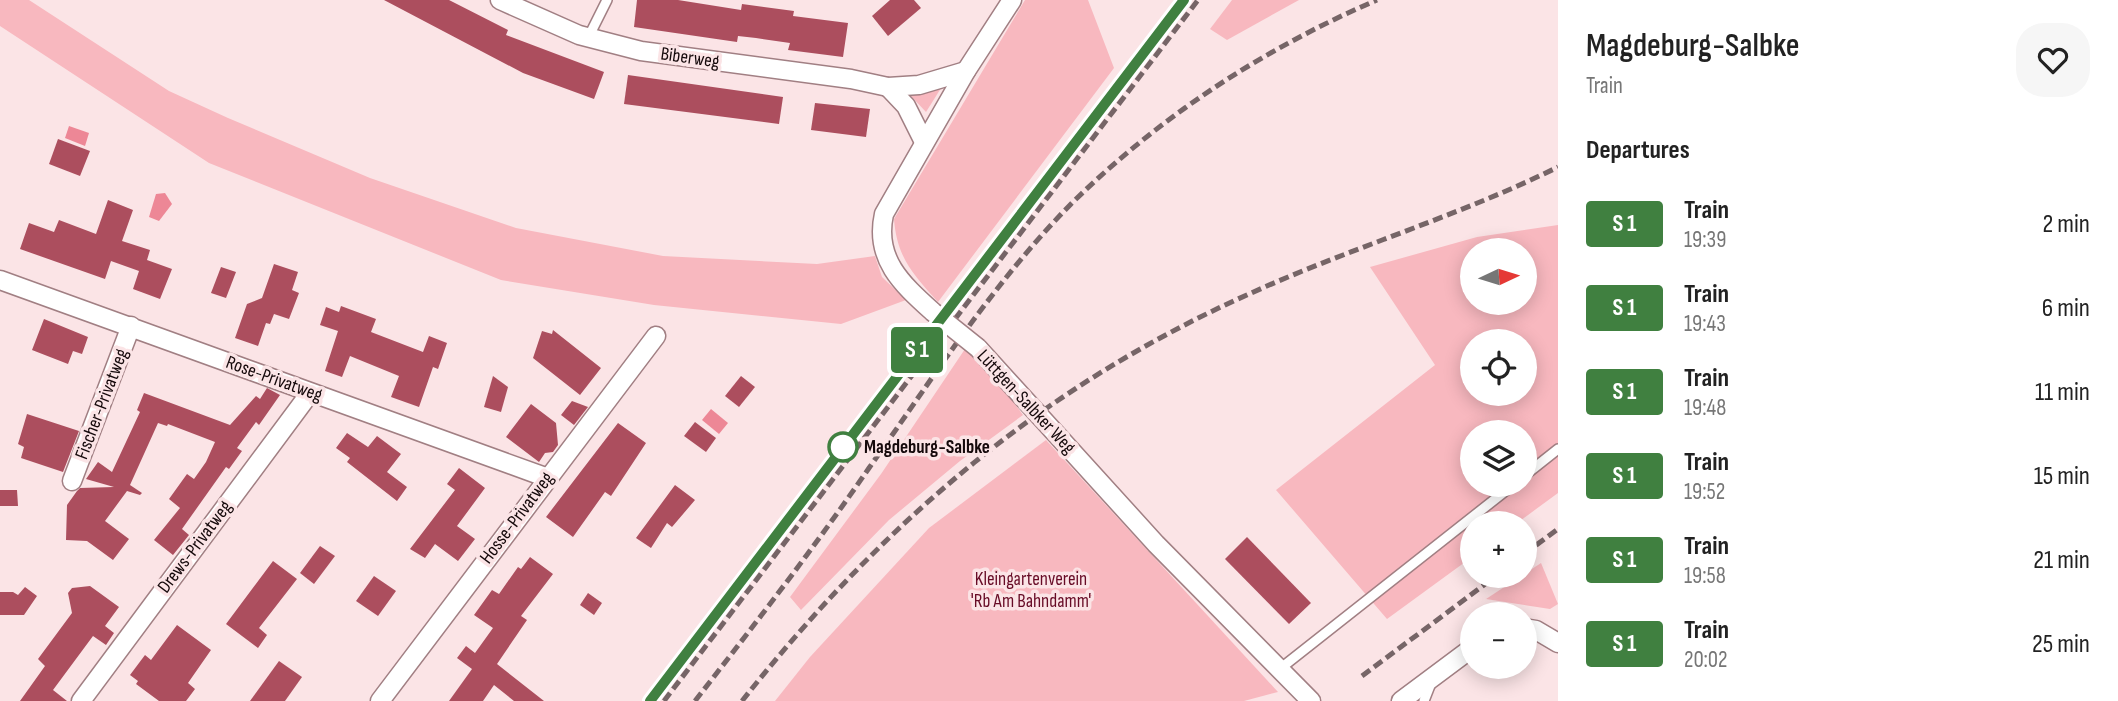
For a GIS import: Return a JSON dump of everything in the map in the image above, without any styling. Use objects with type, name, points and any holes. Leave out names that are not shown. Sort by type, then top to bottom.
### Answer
[{"type":"street","name":"Biberweg","points":[[500,0],[588,38],[641,51],[888,87],[919,85],[966,71]]},
{"type":"street","name":"Lüttgen-Salbker Weg","points":[[1012,0],[966,71],[888,204],[881,235],[885,256],[896,276],[933,312],[978,348],[1156,544],[1311,701]]},
{"type":"street","points":[[888,87],[906,106],[924,142]]},
{"type":"street","name":"Rose-Privatweg","points":[[0,280],[548,478]]},
{"type":"street","name":"Fischer-Privatweg","points":[[72,481],[131,326]]},
{"type":"street","name":"Hosse-Privatweg","points":[[380,701],[656,336]]},
{"type":"street","name":"Drews-Privatweg","points":[[81,701],[310,393]]},
{"type":"street","points":[[1537,630],[1558,643]]},
{"type":"street","points":[[1401,701],[1460,657]]},
{"type":"lane","points":[[588,38],[607,0]]},
{"type":"lane","points":[[1537,466],[1558,449]]},
{"type":"lane","points":[[1281,668],[1498,497]]},
{"type":"lane","points":[[1424,701],[1436,676]]},
{"type":"path","points":[[897,360],[933,312]]},
{"type":"path","points":[[925,372],[955,330]]},
{"type":"green space","points":[[0,0],[29,0],[169,91],[228,118],[370,178],[516,228],[663,256],[817,264],[875,256],[882,277],[906,300],[841,324],[654,305],[501,280],[209,163],[0,26]]},
{"type":"green space","points":[[1025,0],[1088,0],[1114,68],[938,302],[908,265],[899,244],[894,219]]},
{"type":"green space","points":[[1232,0],[1299,0],[1227,40],[1210,29]]},
{"type":"green space","points":[[943,85],[926,112],[910,95]]},
{"type":"green space","points":[[1558,225],[1558,493],[1533,511],[1460,511],[1460,566],[1387,619],[1276,490],[1435,365],[1370,267],[1460,242],[1460,315],[1537,315],[1537,238],[1473,238]]},
{"type":"green space","points":[[965,349],[995,377],[1023,415],[960,461],[889,520],[801,610],[790,597],[881,474]]},
{"type":"green space","name":"Kleingartenverein 'Rb Am Bahndamm'","points":[[1046,440],[1278,692],[1244,701],[775,701],[810,657],[929,528]]},
{"type":"green space","points":[[1541,563],[1558,604],[1550,609],[1537,607],[1537,602],[1486,599],[1503,588],[1537,588],[1537,566]]},
{"type":"shaded area","points":[[69,126],[89,133],[85,146],[65,138]]},
{"type":"shaded area","points":[[165,193],[172,204],[159,221],[149,217],[156,194]]},
{"type":"shaded area","points":[[711,409],[728,423],[719,434],[702,420]]},
{"type":"building","points":[[384,0],[449,0],[508,30],[506,35],[604,72],[594,99],[523,73]]},
{"type":"building","points":[[637,0],[678,0],[741,10],[742,4],[794,11],[793,16],[848,23],[843,57],[788,50],[790,43],[756,38],[738,36],[737,42],[634,27]]},
{"type":"building","points":[[890,0],[914,0],[921,8],[888,36],[872,16]]},
{"type":"building","points":[[628,75],[783,97],[779,124],[624,104]]},
{"type":"building","points":[[815,103],[870,109],[866,137],[811,130]]},
{"type":"building","points":[[58,139],[90,151],[80,176],[49,164]]},
{"type":"building","points":[[108,200],[133,210],[122,241],[150,250],[147,260],[172,269],[160,299],[133,289],[139,271],[111,261],[105,279],[20,249],[29,223],[54,232],[59,220],[96,234]]},
{"type":"building","points":[[274,264],[298,272],[292,290],[299,293],[289,319],[274,314],[270,324],[266,323],[258,346],[235,338],[247,304],[262,298]]},
{"type":"building","points":[[221,267],[236,272],[226,298],[211,293]]},
{"type":"building","points":[[341,306],[376,319],[371,332],[423,352],[429,336],[447,343],[438,369],[433,367],[419,407],[391,397],[399,376],[350,356],[342,377],[325,371],[338,331],[320,325],[326,307],[339,312]]},
{"type":"building","points":[[44,319],[88,337],[82,354],[73,351],[68,364],[32,350]]},
{"type":"building","points":[[553,330],[601,368],[580,395],[533,358],[542,331],[552,334]]},
{"type":"building","points":[[493,376],[508,387],[501,412],[484,407]]},
{"type":"building","points":[[741,376],[755,387],[739,407],[725,396]]},
{"type":"building","points":[[267,388],[280,395],[259,425],[256,422],[237,448],[242,451],[229,469],[226,467],[182,529],[189,535],[173,555],[154,540],[180,508],[169,499],[187,474],[194,479],[215,442],[168,424],[158,423],[130,485],[142,493],[140,495],[127,491],[105,521],[129,539],[113,560],[87,541],[66,540],[67,505],[77,491],[80,488],[114,487],[86,479],[98,462],[112,472],[140,412],[137,410],[144,393],[230,425],[256,396],[260,399]]},
{"type":"building","points":[[572,401],[588,407],[574,425],[561,415]]},
{"type":"building","points":[[531,404],[556,423],[558,445],[553,452],[545,453],[539,462],[506,437]]},
{"type":"building","points":[[27,414],[79,431],[63,472],[21,458],[24,447],[18,444]]},
{"type":"building","points":[[695,422],[716,438],[706,452],[684,436]]},
{"type":"building","points":[[618,423],[646,443],[611,496],[605,492],[573,537],[546,517]]},
{"type":"building","points":[[347,433],[368,447],[377,436],[401,454],[387,472],[407,487],[397,501],[347,462],[350,458],[336,448]]},
{"type":"building","points":[[459,468],[485,488],[457,526],[475,539],[458,561],[435,544],[425,558],[410,549],[455,490],[447,484]]},
{"type":"building","points":[[675,485],[695,500],[672,527],[667,523],[651,548],[636,538]]},
{"type":"building","points":[[0,490],[17,490],[18,506],[0,506]]},
{"type":"building","points":[[1247,537],[1311,603],[1289,624],[1225,559]]},
{"type":"building","points":[[320,546],[335,556],[314,584],[300,573]]},
{"type":"building","points":[[530,557],[553,574],[521,616],[527,620],[497,664],[544,701],[514,701],[494,685],[483,701],[449,701],[472,669],[457,658],[466,646],[475,653],[493,628],[474,615],[492,590],[499,594],[518,567],[521,569]]},
{"type":"building","points":[[273,561],[297,579],[259,628],[267,635],[258,648],[226,624]]},
{"type":"building","points":[[374,576],[396,591],[378,616],[356,601]]},
{"type":"building","points":[[90,586],[119,607],[105,626],[114,633],[106,645],[93,636],[53,690],[67,701],[20,701],[45,666],[38,659],[72,613],[68,593],[72,588]]},
{"type":"building","points":[[25,587],[37,596],[24,615],[0,615],[0,592],[13,592],[18,595]]},
{"type":"building","points":[[588,593],[602,603],[594,615],[580,605]]},
{"type":"building","points":[[177,625],[211,650],[188,683],[195,689],[186,701],[159,701],[136,684],[138,681],[130,675],[145,655],[151,660]]},
{"type":"building","points":[[279,661],[302,677],[285,701],[250,701]]},
{"type":"railway","points":[[1052,172],[1184,0]]},
{"type":"railway","points":[[664,701],[1198,0]]},
{"type":"railway","points":[[695,701],[827,527],[990,299],[1071,204],[1140,142],[1214,88],[1293,40],[1377,0]]},
{"type":"railway","points":[[742,701],[795,637],[851,576],[909,519],[970,466],[1034,417],[1102,372],[1173,331],[1249,294],[1482,201],[1558,167]]},
{"type":"railway","points":[[1537,544],[1558,529]]},
{"type":"railway","points":[[1362,676],[1480,588]]},
{"type":"railway","points":[[650,701],[719,610]]},
{"type":"train","points":[[650,701],[1184,0]]},
{"type":"place","name":"Magdeburg-Salbke","points":[[843,447]]}]
